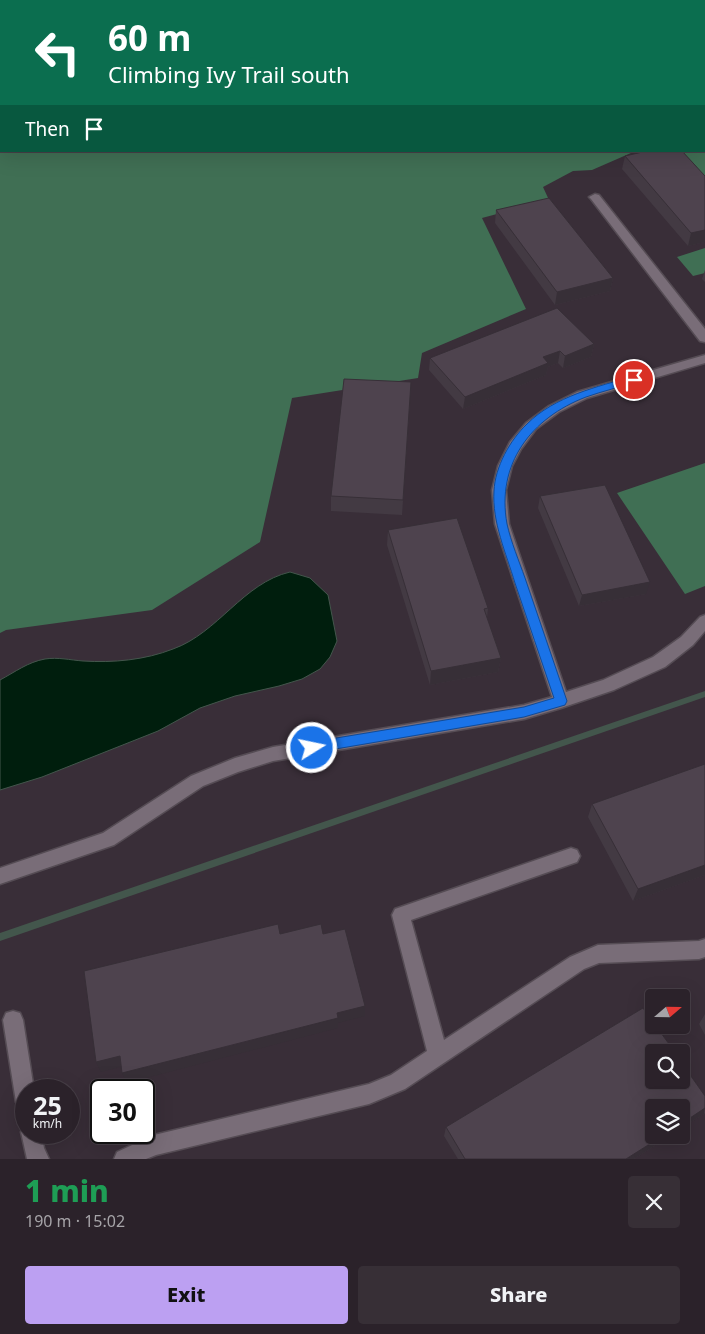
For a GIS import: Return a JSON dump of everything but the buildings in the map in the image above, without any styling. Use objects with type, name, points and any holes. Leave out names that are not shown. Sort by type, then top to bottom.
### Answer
[{"type":"street","points":[[595,197],[705,338]]},
{"type":"street","points":[[561,701],[502,524],[499,490],[505,466],[515,446],[531,426],[554,409],[582,395],[705,359]]},
{"type":"street","points":[[0,876],[108,839],[197,781],[235,765],[273,754],[524,712],[608,685],[659,662],[687,641],[705,621]]},
{"type":"street","points":[[438,1056],[401,915],[571,856]]},
{"type":"street","points":[[124,1159],[154,1145],[369,1094],[398,1082],[577,963],[598,954],[699,950],[705,948]]},
{"type":"street","points":[[13,1020],[22,1079]]},
{"type":"street","points":[[33,1144],[34,1152],[39,1159]]},
{"type":"shaded area","points":[[0,152],[648,152],[631,153],[592,170],[573,171],[543,187],[549,200],[482,218],[526,309],[422,353],[418,378],[292,398],[260,542],[152,610],[6,630],[0,633]]},
{"type":"shaded area","points":[[680,152],[705,152],[705,179]]},
{"type":"shaded area","points":[[705,248],[705,273],[693,276],[677,257]]},
{"type":"shaded area","points":[[705,463],[705,586],[685,594],[617,493]]},
{"type":"shaded area","points":[[290,572],[310,578],[328,595],[337,641],[330,657],[320,669],[302,679],[235,696],[200,708],[158,731],[42,777],[0,790],[0,680],[39,660],[59,658],[94,662],[117,661],[151,656],[173,649],[189,642],[204,632],[258,586]]},
{"type":"waterway","points":[[0,937],[705,694]]},
{"type":"route","points":[[312,748],[524,712],[561,701],[502,524],[499,490],[505,466],[515,446],[531,426],[554,409],[582,395],[634,380]]}]
